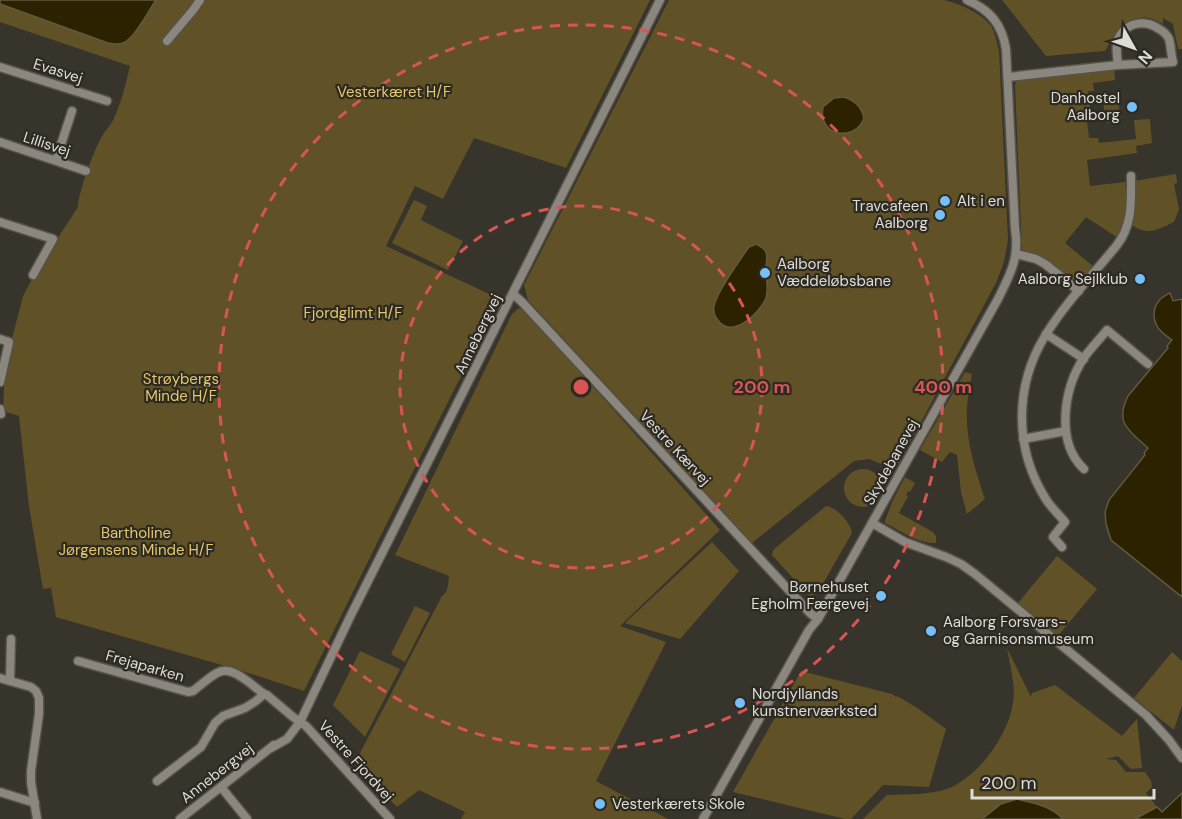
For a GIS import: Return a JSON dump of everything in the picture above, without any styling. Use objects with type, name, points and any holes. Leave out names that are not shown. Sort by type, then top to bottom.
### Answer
[{"type":"street","points":[[166,41],[200,0]]},
{"type":"street","name":"Annebergvej","points":[[180,819],[271,748],[298,721],[302,707],[319,681],[660,0]]},
{"type":"street","name":"Skydebanevej","points":[[703,819],[809,630],[818,619],[872,524],[1011,273],[1017,242],[1004,36],[985,9],[967,0]]},
{"type":"street","points":[[1008,77],[1118,64],[1173,62],[1168,37],[1150,24],[1141,22],[1132,24],[1119,37],[1116,46],[1118,64]]},
{"type":"street","name":"Evasvej","points":[[0,67],[107,101]]},
{"type":"street","points":[[56,160],[72,111]]},
{"type":"street","name":"Lillisvej","points":[[0,142],[86,171]]},
{"type":"street","points":[[1062,547],[1053,537],[1065,522],[1047,501],[1025,450],[1021,420],[1027,374],[1046,334],[1124,233],[1131,206],[1131,176]]},
{"type":"street","points":[[0,222],[53,240],[33,275]]},
{"type":"street","points":[[1016,254],[1036,259],[1079,291]]},
{"type":"street","name":"Vestre Kærvej","points":[[513,294],[744,543],[818,619]]},
{"type":"street","points":[[1084,469],[1078,464],[1066,431],[1066,413],[1074,377],[1084,359],[1107,330],[1148,364]]},
{"type":"street","points":[[1046,334],[1084,359]]},
{"type":"street","points":[[0,339],[9,342],[0,382]]},
{"type":"street","points":[[0,409],[1,414]]},
{"type":"street","points":[[1023,439],[1066,431]]},
{"type":"street","points":[[872,524],[905,542],[962,564],[1146,715],[1182,758]]},
{"type":"street","name":"Skydebanevej","points":[[709,819],[814,632],[818,619]]},
{"type":"street","points":[[10,681],[11,639]]},
{"type":"street","name":"Frejaparken","points":[[78,661],[188,692],[193,691],[218,672],[230,670],[267,694],[298,721]]},
{"type":"street","points":[[0,678],[31,687],[39,698],[31,771],[36,819]]},
{"type":"street","points":[[157,781],[201,747],[215,723],[223,716],[245,708],[264,694]]},
{"type":"street","name":"Vestre Fjordvej","points":[[298,721],[306,726],[390,819]]},
{"type":"street","points":[[221,787],[247,819]]},
{"type":"street","points":[[0,792],[35,803]]},
{"type":"green space","points":[[156,0],[650,0],[566,168],[474,138],[443,199],[415,186],[386,246],[500,299],[304,691],[56,617],[51,588],[43,589],[29,506],[19,416],[3,411],[5,366],[23,296],[78,207],[90,163],[117,110],[130,66],[0,22],[0,4],[108,43],[132,37]]},
{"type":"green space","name":"Aalborg Væddeløbsbane","points":[[669,0],[944,0],[969,9],[986,21],[994,31],[999,50],[1008,240],[1004,262],[996,283],[895,470],[869,459],[854,461],[752,543],[528,300],[524,285]]},
{"type":"green space","points":[[1002,0],[1182,0],[1182,49],[1178,49],[1173,24],[1163,18],[1163,24],[1151,18],[1141,18],[1134,19],[1122,27],[1105,51],[1046,56]]},
{"type":"green space","points":[[1114,69],[1115,80],[1093,83],[1094,91],[1088,91],[1091,112],[1086,113],[1089,138],[1098,138],[1099,143],[1136,139],[1134,120],[1150,119],[1152,143],[1136,146],[1137,153],[1087,160],[1090,186],[1125,182],[1127,210],[1118,238],[1086,217],[1065,243],[1094,267],[1082,282],[1078,283],[1045,259],[1022,250],[1015,85],[1016,80]]},
{"type":"green space","points":[[1118,97],[1121,122],[1106,123],[1103,99]]},
{"type":"green space","points":[[1176,174],[1177,183],[1174,184],[1179,209],[1174,222],[1147,231],[1131,224],[1134,181]]},
{"type":"green space","points":[[414,200],[427,206],[421,220],[463,241],[448,270],[392,243]]},
{"type":"green space","points":[[519,308],[527,312],[720,530],[620,626],[666,642],[596,781],[668,819],[461,819],[465,812],[419,790],[397,807],[356,766],[358,757],[448,587],[449,576],[395,555],[512,314]]},
{"type":"green space","points":[[965,372],[972,374],[967,407],[969,443],[985,499],[967,514],[961,492],[957,455],[950,452],[942,462],[920,450]]},
{"type":"green space","points":[[863,469],[876,475],[882,488],[876,501],[863,507],[850,501],[844,488],[850,475]]},
{"type":"green space","points":[[905,477],[915,483],[910,492],[908,491],[906,495],[908,496],[899,513],[933,532],[936,536],[936,543],[917,539],[885,523],[892,502]]},
{"type":"green space","points":[[826,506],[842,516],[852,533],[817,594],[809,596],[772,555],[773,550]]},
{"type":"green space","points":[[712,542],[739,571],[680,639],[625,623]]},
{"type":"green space","points":[[1057,556],[1097,589],[1058,636],[1018,603]]},
{"type":"green space","points":[[415,606],[430,613],[405,662],[391,654]]},
{"type":"green space","points":[[1007,648],[1031,697],[1032,693],[1055,685],[1122,736],[1137,719],[1142,768],[1131,769],[1118,756],[1106,759],[1116,760],[1126,772],[1145,772],[1152,787],[1146,793],[1157,807],[1135,819],[863,819],[887,795],[933,792],[959,783],[990,754],[1005,729],[1013,703],[1013,683]]},
{"type":"green space","points":[[360,651],[400,669],[365,737],[333,705]]},
{"type":"green space","points":[[1172,652],[1182,661],[1182,705],[1174,730],[1134,698]]},
{"type":"green space","points":[[801,671],[897,696],[946,729],[929,787],[883,785],[851,819],[733,792]]},
{"type":"shaded area","points":[[0,0],[156,0],[132,36],[123,43],[117,44],[108,43],[0,4]]},
{"type":"shaded area","points":[[844,97],[857,104],[864,118],[853,131],[838,133],[826,124],[823,107],[834,98]]},
{"type":"shaded area","points":[[756,244],[767,254],[766,298],[752,317],[737,326],[723,325],[714,313],[719,292],[749,247]]},
{"type":"shaded area","points":[[1170,293],[1173,301],[1182,299],[1182,597],[1111,540],[1105,512],[1109,500],[1145,455],[1148,448],[1126,426],[1123,420],[1124,406],[1128,396],[1172,340],[1158,327],[1154,316],[1158,302]]},
{"type":"shaded area","points":[[1182,793],[1182,819],[1135,819],[1157,807],[1162,812]]},
{"type":"shaded area","points":[[1017,799],[1047,808],[1063,819],[982,819],[1001,804]]},
{"type":"place","name":"Danhostel Aalborg","points":[[1132,107]]},
{"type":"place","name":"Alt i en","points":[[945,201]]},
{"type":"place","name":"Travcafeen Aalborg","points":[[940,215]]},
{"type":"place","name":"Aalborg Væddeløbsbane","points":[[765,273]]},
{"type":"place","name":"Aalborg Sejlklub","points":[[1140,279]]},
{"type":"place","name":"Børnehuset Egholm Færgevej","points":[[881,596]]},
{"type":"place","name":"Aalborg Forsvars- og Garnisonsmuseum","points":[[931,631]]},
{"type":"place","name":"Nordjyllands kunstnerværksted","points":[[740,703]]},
{"type":"place","name":"Vesterkærets Skole","points":[[600,804]]},
{"type":"park label","name":"Vesterkæret H/F","points":[[394,92]]},
{"type":"park label","name":"Fjordglimt H/F","points":[[353,313]]},
{"type":"park label","name":"Strøybergs Minde H/F","points":[[181,388]]},
{"type":"park label","name":"Bartholine Jørgensens Minde H/F","points":[[136,542]]}]
